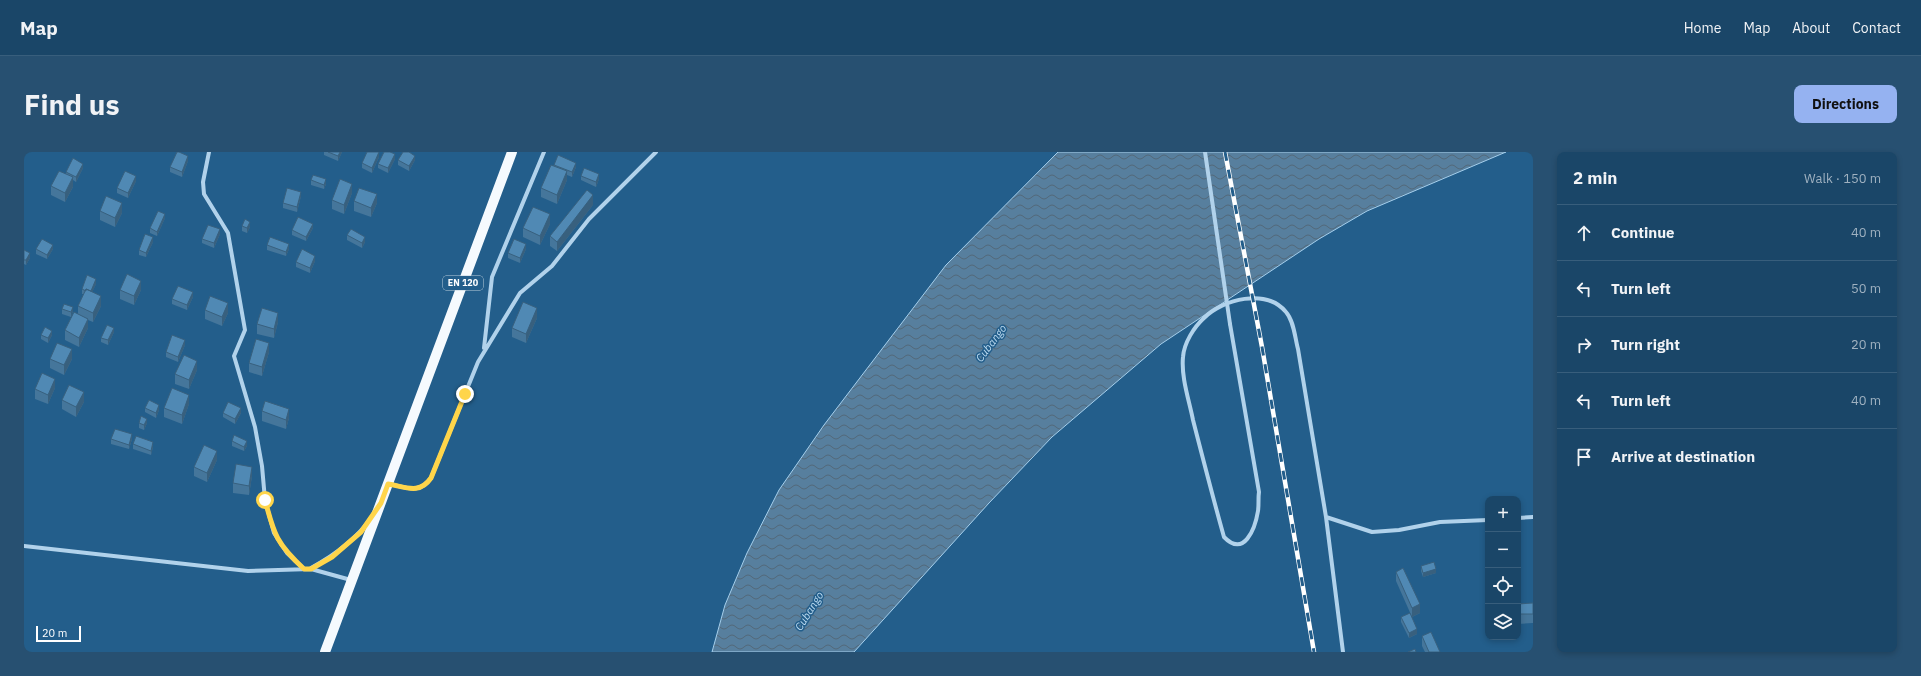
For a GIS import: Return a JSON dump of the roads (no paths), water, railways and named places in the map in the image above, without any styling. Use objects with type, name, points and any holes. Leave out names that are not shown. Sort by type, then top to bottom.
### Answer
[{"type":"main road","name":"EN 120","points":[[325,652],[512,152]]},
{"type":"street","points":[[209,152],[203,182],[204,194],[228,233],[232,248],[245,330],[234,356],[255,427],[262,466],[265,500],[274,533],[281,546],[304,569]]},
{"type":"street","points":[[484,351],[492,277],[544,152]]},
{"type":"street","points":[[388,484],[416,490],[426,484],[431,478],[484,351],[520,293],[552,266],[589,219],[656,152]]},
{"type":"street","points":[[1204,152],[1230,324],[1258,492],[1258,511],[1252,532],[1246,542],[1238,545],[1232,544],[1224,537],[1186,388],[1183,357],[1192,331],[1204,317],[1221,306],[1252,298],[1261,298],[1280,307],[1286,312],[1291,323],[1298,349],[1326,517],[1343,652]]},
{"type":"street","points":[[311,569],[332,557],[361,532],[381,503]]},
{"type":"street","points":[[1326,517],[1372,532],[1399,530],[1440,522],[1485,520]]},
{"type":"street","points":[[1521,518],[1533,517]]},
{"type":"street","points":[[24,546],[248,571],[311,569],[353,580]]},
{"type":"water","name":"Cubango","points":[[1058,152],[1506,152],[1367,211],[1319,239],[1161,344],[1052,437],[989,503],[854,652],[712,652],[725,605],[747,553],[779,490],[824,425],[946,265]]},
{"type":"railway","points":[[1225,152],[1262,347],[1314,652]]}]
